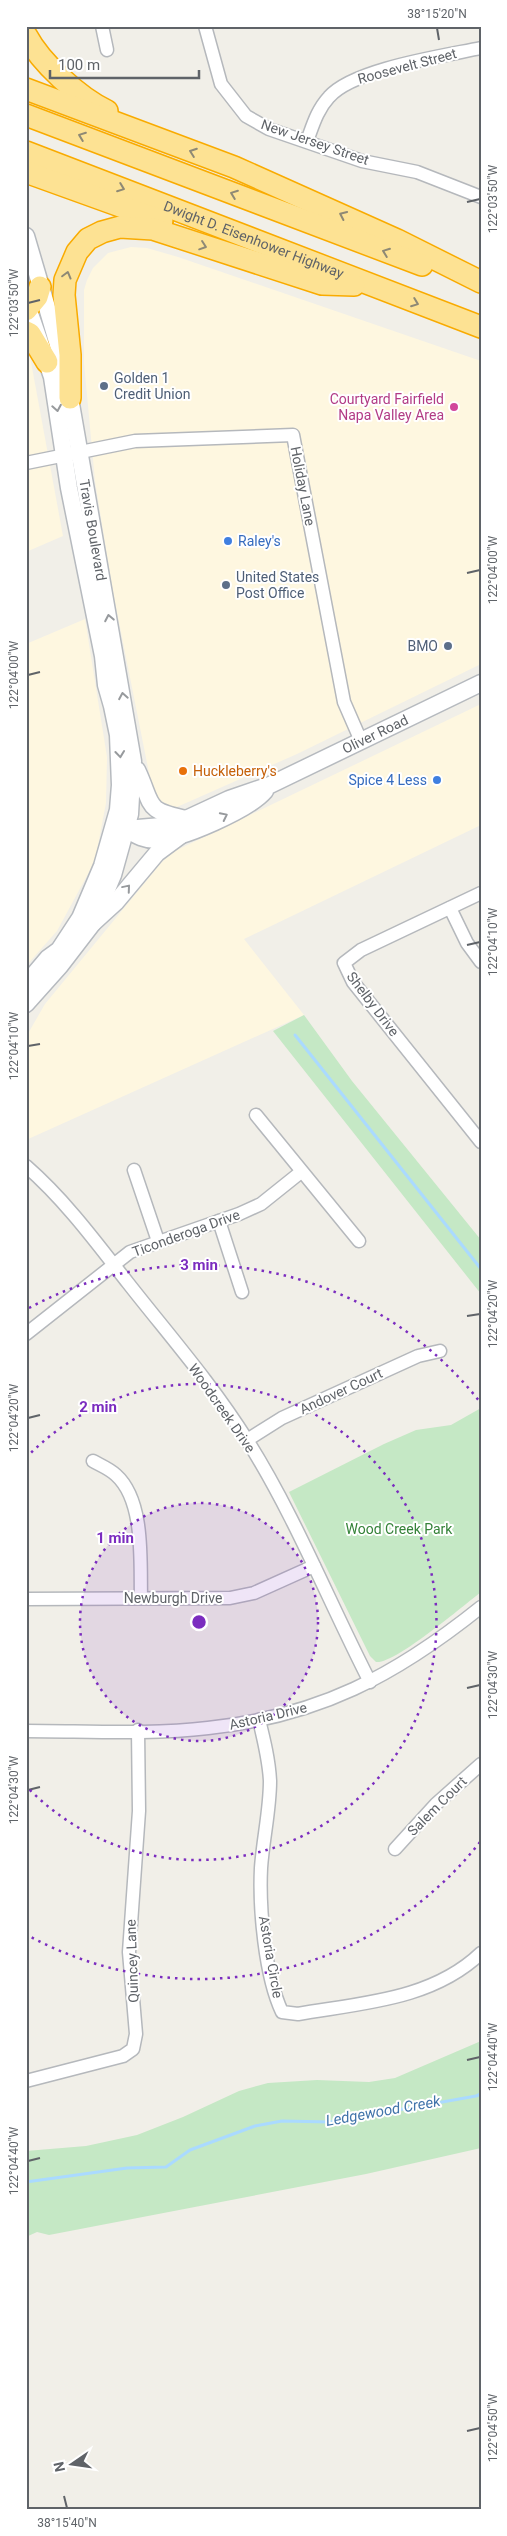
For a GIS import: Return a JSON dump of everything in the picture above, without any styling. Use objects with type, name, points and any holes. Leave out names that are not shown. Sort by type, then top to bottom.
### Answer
[{"type":"highway","points":[[26,35],[32,46],[64,80],[103,109],[136,125],[147,135]]},
{"type":"highway","points":[[26,89],[234,167],[397,240],[481,282]]},
{"type":"highway","points":[[26,115],[481,287]]},
{"type":"highway","name":"Dwight D. Eisenhower Highway","points":[[26,152],[166,204],[192,218],[481,327]]},
{"type":"highway","points":[[26,172],[162,221],[192,218]]},
{"type":"highway","points":[[70,398],[70,355],[64,295],[65,280],[77,252],[88,239],[102,232],[120,226],[153,229],[322,284],[369,285]]},
{"type":"highway","points":[[26,332],[30,334],[47,362]]},
{"type":"street","points":[[102,26],[107,50]]},
{"type":"street","name":"New Jersey Street","points":[[205,26],[221,84],[246,116],[269,129],[362,161],[417,172],[481,197]]},
{"type":"street","name":"Roosevelt Street","points":[[307,141],[318,110],[330,95],[354,79],[481,48]]},
{"type":"street","name":"Travis Boulevard","points":[[26,236],[30,302],[72,454],[133,760],[130,814],[120,828]]},
{"type":"street","name":"Travis Boulevard","points":[[30,302],[61,355],[70,398],[72,454],[88,589],[103,656],[106,685],[118,735],[120,828]]},
{"type":"street","name":"Holiday Lane","points":[[26,464],[135,441],[293,435],[344,702],[361,741]]},
{"type":"street","name":"Oliver Road","points":[[120,828],[173,826],[256,788],[270,785],[481,683]]},
{"type":"street","points":[[133,760],[146,798],[152,808],[168,815],[187,819]]},
{"type":"street","name":"Oliver Road","points":[[26,1004],[60,966],[94,923],[116,902],[157,853],[180,836],[260,797],[270,785]]},
{"type":"street","points":[[26,984],[48,958],[59,950],[80,918],[120,828]]},
{"type":"street","name":"Oliver Road","points":[[120,828],[139,837],[155,840],[180,836]]},
{"type":"street","name":"Oliver Road","points":[[94,923],[113,875],[120,828]]},
{"type":"street","name":"Shelby Drive","points":[[480,1140],[353,982],[344,963],[361,950],[481,893]]},
{"type":"street","points":[[450,908],[467,943],[481,962]]},
{"type":"street","points":[[256,1115],[359,1241]]},
{"type":"street","name":"Woodcreek Drive","points":[[26,1166],[50,1187],[113,1265],[212,1390],[247,1440],[314,1566],[370,1682]]},
{"type":"street","points":[[134,1170],[158,1241]]},
{"type":"street","name":"Ticonderoga Drive","points":[[26,1334],[130,1252],[219,1221],[261,1204],[301,1172]]},
{"type":"street","points":[[219,1221],[242,1292]]},
{"type":"street","name":"Andover Court","points":[[247,1440],[282,1418],[418,1356],[440,1351]]},
{"type":"street","points":[[92,1461],[116,1474],[124,1484],[132,1502],[138,1525],[141,1598]]},
{"type":"street","name":"Newburgh Drive","points":[[26,1598],[230,1598],[254,1594],[314,1566]]},
{"type":"street","name":"Astoria Drive","points":[[26,1731],[207,1728],[259,1720],[327,1702],[407,1662],[441,1639],[481,1607]]},
{"type":"street","name":"Astoria Circle","points":[[259,1720],[268,1759],[270,1782],[261,1898],[264,1936],[275,1996],[282,2012],[298,2014],[394,1998],[419,1991],[445,1979],[481,1952]]},
{"type":"street","name":"Quincey Lane","points":[[26,2081],[123,2056],[133,2049],[136,2034],[129,1944],[139,1811],[138,1730]]},
{"type":"street","name":"Salem Court","points":[[395,1849],[436,1804],[481,1764]]},
{"type":"shaded area","points":[[131,247],[147,248],[178,257],[481,361],[481,664],[297,754],[177,807],[170,807],[164,804],[153,793],[113,592],[95,481],[84,363],[84,290],[87,280],[93,268],[108,253]]},
{"type":"shaded area","points":[[26,351],[29,351],[63,536],[26,552]]},
{"type":"shaded area","points":[[85,619],[107,757],[106,803],[95,861],[57,931],[26,966],[26,644]]},
{"type":"shaded area","points":[[481,704],[481,825],[244,939],[304,1015],[26,1140],[26,1037],[45,1004],[162,862],[175,851]]},
{"type":"green space","points":[[304,1015],[352,1081],[481,1240],[481,1294],[273,1031]]},
{"type":"green space","name":"Wood Creek Park","points":[[481,1408],[481,1592],[413,1645],[385,1660],[376,1662],[370,1656],[289,1492],[416,1430],[451,1425]]},
{"type":"green space","points":[[481,2041],[481,2148],[366,2174],[49,2235],[37,2232],[26,2237],[26,2151],[86,2146],[137,2135],[183,2117],[239,2091],[268,2083],[317,2080],[369,2082],[395,2078]]},
{"type":"waterway","points":[[295,1035],[481,1269]]},
{"type":"waterway","name":"Ledgewood Creek","points":[[26,2182],[127,2168],[166,2167],[190,2150],[255,2126],[282,2121],[330,2122],[481,2094]]},
{"type":"place","name":"Golden 1 Credit Union","points":[[104,386]]},
{"type":"place","name":"Courtyard Fairfield Napa Valley Area","points":[[454,407]]},
{"type":"place","name":"Raley's","points":[[228,541]]},
{"type":"place","name":"United States Post Office","points":[[226,585]]},
{"type":"place","name":"BMO","points":[[448,646]]},
{"type":"place","name":"Huckleberry's","points":[[183,771]]},
{"type":"place","name":"Spice 4 Less","points":[[437,780]]}]
